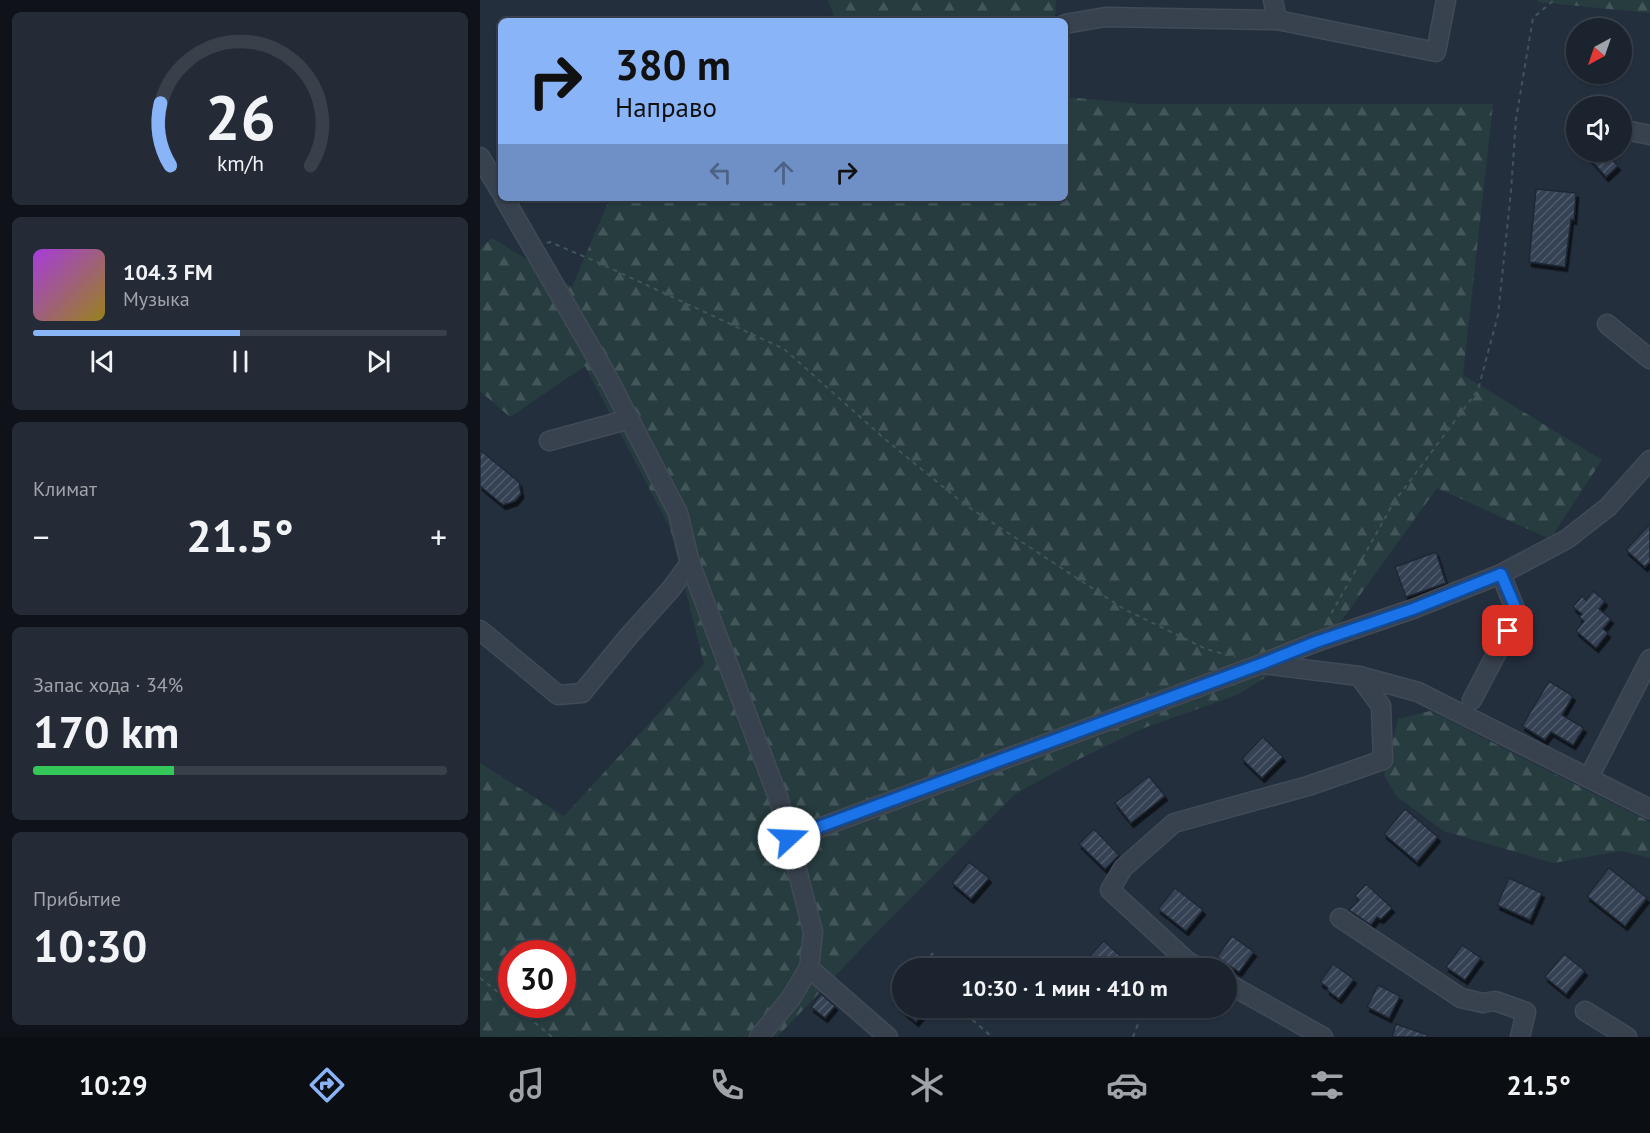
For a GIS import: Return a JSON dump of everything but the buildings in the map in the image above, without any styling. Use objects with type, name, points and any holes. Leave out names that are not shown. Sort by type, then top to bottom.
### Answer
[{"type":"street","points":[[1273,0],[1277,20]]},
{"type":"street","points":[[1068,23],[1105,17],[1277,20],[1436,52],[1446,0]]},
{"type":"street","points":[[1632,131],[1650,135]]},
{"type":"street","points":[[480,157],[498,187]]},
{"type":"street","points":[[506,201],[608,376],[678,513],[690,563],[779,800],[813,932],[809,968],[791,998],[759,1037]]},
{"type":"street","points":[[1607,324],[1650,359]]},
{"type":"street","points":[[549,441],[630,419]]},
{"type":"street","points":[[789,838],[1316,642],[1413,609],[1501,574],[1568,539],[1608,507],[1650,460]]},
{"type":"street","points":[[480,630],[558,695],[582,693],[671,589],[690,563]]},
{"type":"street","points":[[1472,700],[1518,614],[1501,574]]},
{"type":"street","points":[[1589,777],[1650,659]]},
{"type":"street","points":[[1261,664],[1359,676],[1418,692],[1650,808]]},
{"type":"street","points":[[1184,958],[1110,890],[1123,868],[1174,823],[1308,786],[1383,760],[1381,706],[1359,676]]},
{"type":"street","points":[[1340,918],[1461,998],[1483,1003],[1496,1001],[1526,1012],[1520,1037]]},
{"type":"street","points":[[809,968],[888,1037]]},
{"type":"street","points":[[1237,989],[1323,1037]]},
{"type":"street","points":[[1586,1011],[1627,1037]]},
{"type":"path","points":[[1327,621],[1394,502],[1478,390],[1498,315],[1516,119],[1533,18],[1554,0]]},
{"type":"path","points":[[533,246],[550,242],[784,349],[886,440],[974,510],[1124,609],[1206,649],[1261,664]]},
{"type":"path","points":[[929,958],[933,953]]},
{"type":"path","points":[[480,978],[498,992]]},
{"type":"path","points":[[530,1018],[552,1037]]},
{"type":"path","points":[[970,1018],[992,1037]]},
{"type":"path","points":[[1133,1037],[1140,1018]]},
{"type":"green space","points":[[828,0],[1056,0],[1055,18],[835,18]]},
{"type":"green space","points":[[1537,0],[1650,0],[1650,13],[1538,2]]},
{"type":"green space","points":[[1068,97],[1142,104],[1493,104],[1463,375],[1602,460],[1550,539],[1437,488],[1329,638],[1237,695],[1144,728],[1079,759],[1015,794],[880,929],[777,1037],[480,1037],[480,763],[564,816],[704,664],[670,528],[585,366],[510,417],[480,391],[480,249],[492,238],[572,287],[609,201],[1068,201]]},
{"type":"green space","points":[[1430,711],[1650,822],[1650,858],[1621,851],[1553,863],[1444,831],[1397,797],[1384,775],[1398,719]]},
{"type":"route","points":[[789,838],[1316,642],[1413,609],[1501,574],[1518,614],[1508,631]]}]
